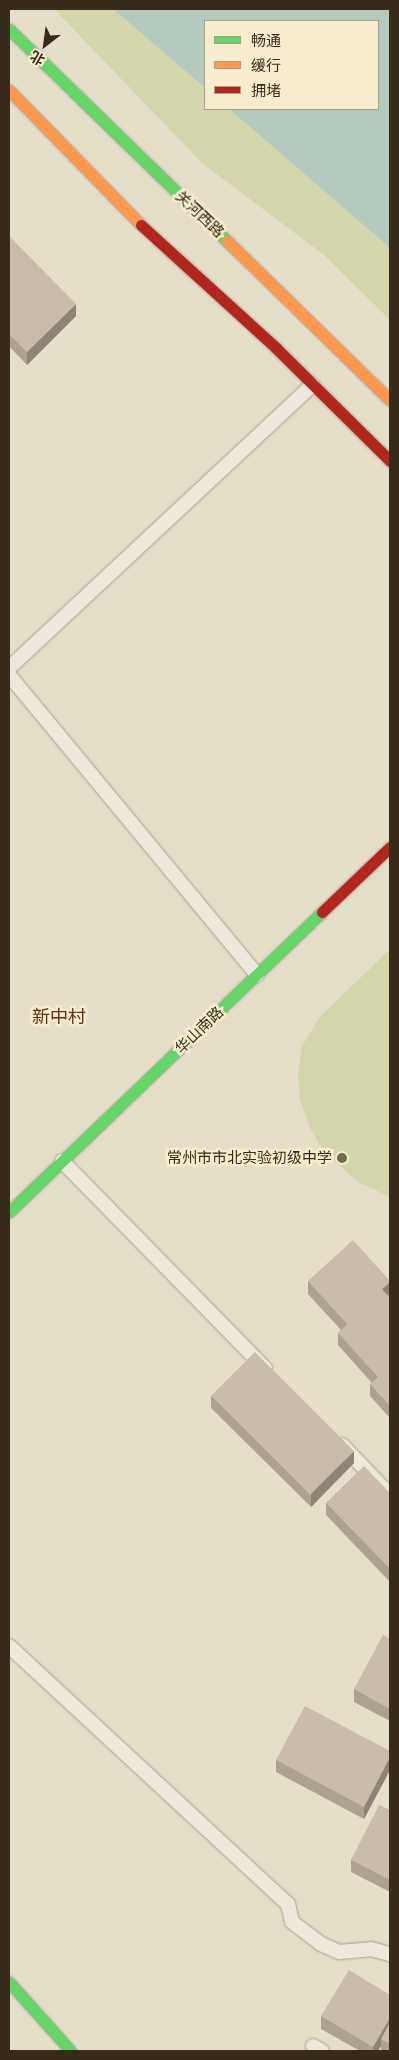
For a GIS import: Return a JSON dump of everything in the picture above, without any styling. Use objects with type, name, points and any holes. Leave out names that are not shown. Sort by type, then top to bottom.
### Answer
[{"type":"main road","name":"关河西路","points":[[9,29],[390,400]]},
{"type":"main road","points":[[9,90],[169,252],[313,385],[390,461]]},
{"type":"main road","name":"华山南路","points":[[9,1212],[390,847]]},
{"type":"main road","points":[[9,1982],[71,2051]]},
{"type":"lane","points":[[9,668],[313,385]]},
{"type":"lane","points":[[9,675],[257,975]]},
{"type":"lane","points":[[62,1161],[279,1381]]},
{"type":"lane","points":[[334,1438],[390,1495]]},
{"type":"lane","points":[[9,1646],[288,1904],[292,1922],[321,1944],[339,1952],[371,1949],[390,1954]]},
{"type":"green space","points":[[54,9],[113,9],[204,87],[204,110],[230,110],[390,248],[390,320],[324,255],[203,164]]},
{"type":"green space","points":[[390,949],[390,1197],[358,1182],[324,1152],[311,1130],[300,1100],[298,1073],[302,1046],[319,1018]]},
{"type":"shaded area","points":[[113,9],[390,9],[390,248],[230,110],[379,110],[379,20],[204,20],[204,87]]},
{"type":"building","points":[[9,236],[76,304],[27,352],[9,334]]},
{"type":"building","points":[[353,1240],[390,1281],[382,1289],[390,1298],[390,1406],[370,1384],[378,1377],[338,1333],[347,1324],[308,1281]]},
{"type":"building","points":[[255,1352],[354,1451],[310,1495],[211,1396]]},
{"type":"building","points":[[364,1466],[390,1493],[390,1569],[326,1503]]},
{"type":"building","points":[[383,1635],[390,1639],[390,1709],[354,1689]]},
{"type":"building","points":[[305,1706],[390,1751],[390,1757],[364,1807],[276,1760]]},
{"type":"building","points":[[379,1805],[390,1810],[390,1880],[351,1860]]},
{"type":"building","points":[[349,1970],[390,1995],[390,2018],[373,2047],[321,2016]]},
{"type":"building","points":[[390,2022],[390,2044],[381,2039]]},
{"type":"traffic: fast","points":[[9,29],[227,241]]},
{"type":"traffic: fast","points":[[9,1212],[322,912]]},
{"type":"traffic: fast","points":[[9,1982],[71,2051]]},
{"type":"traffic: slow","points":[[9,90],[141,225]]},
{"type":"traffic: slow","points":[[227,241],[390,400]]},
{"type":"traffic: jam","points":[[141,225],[276,348],[390,461]]},
{"type":"traffic: jam","points":[[322,912],[390,847]]},
{"type":"place","name":"常州市市北实验初级中学","points":[[342,1158]]},
{"type":"district","name":"新中村","points":[[59,1017]]}]
